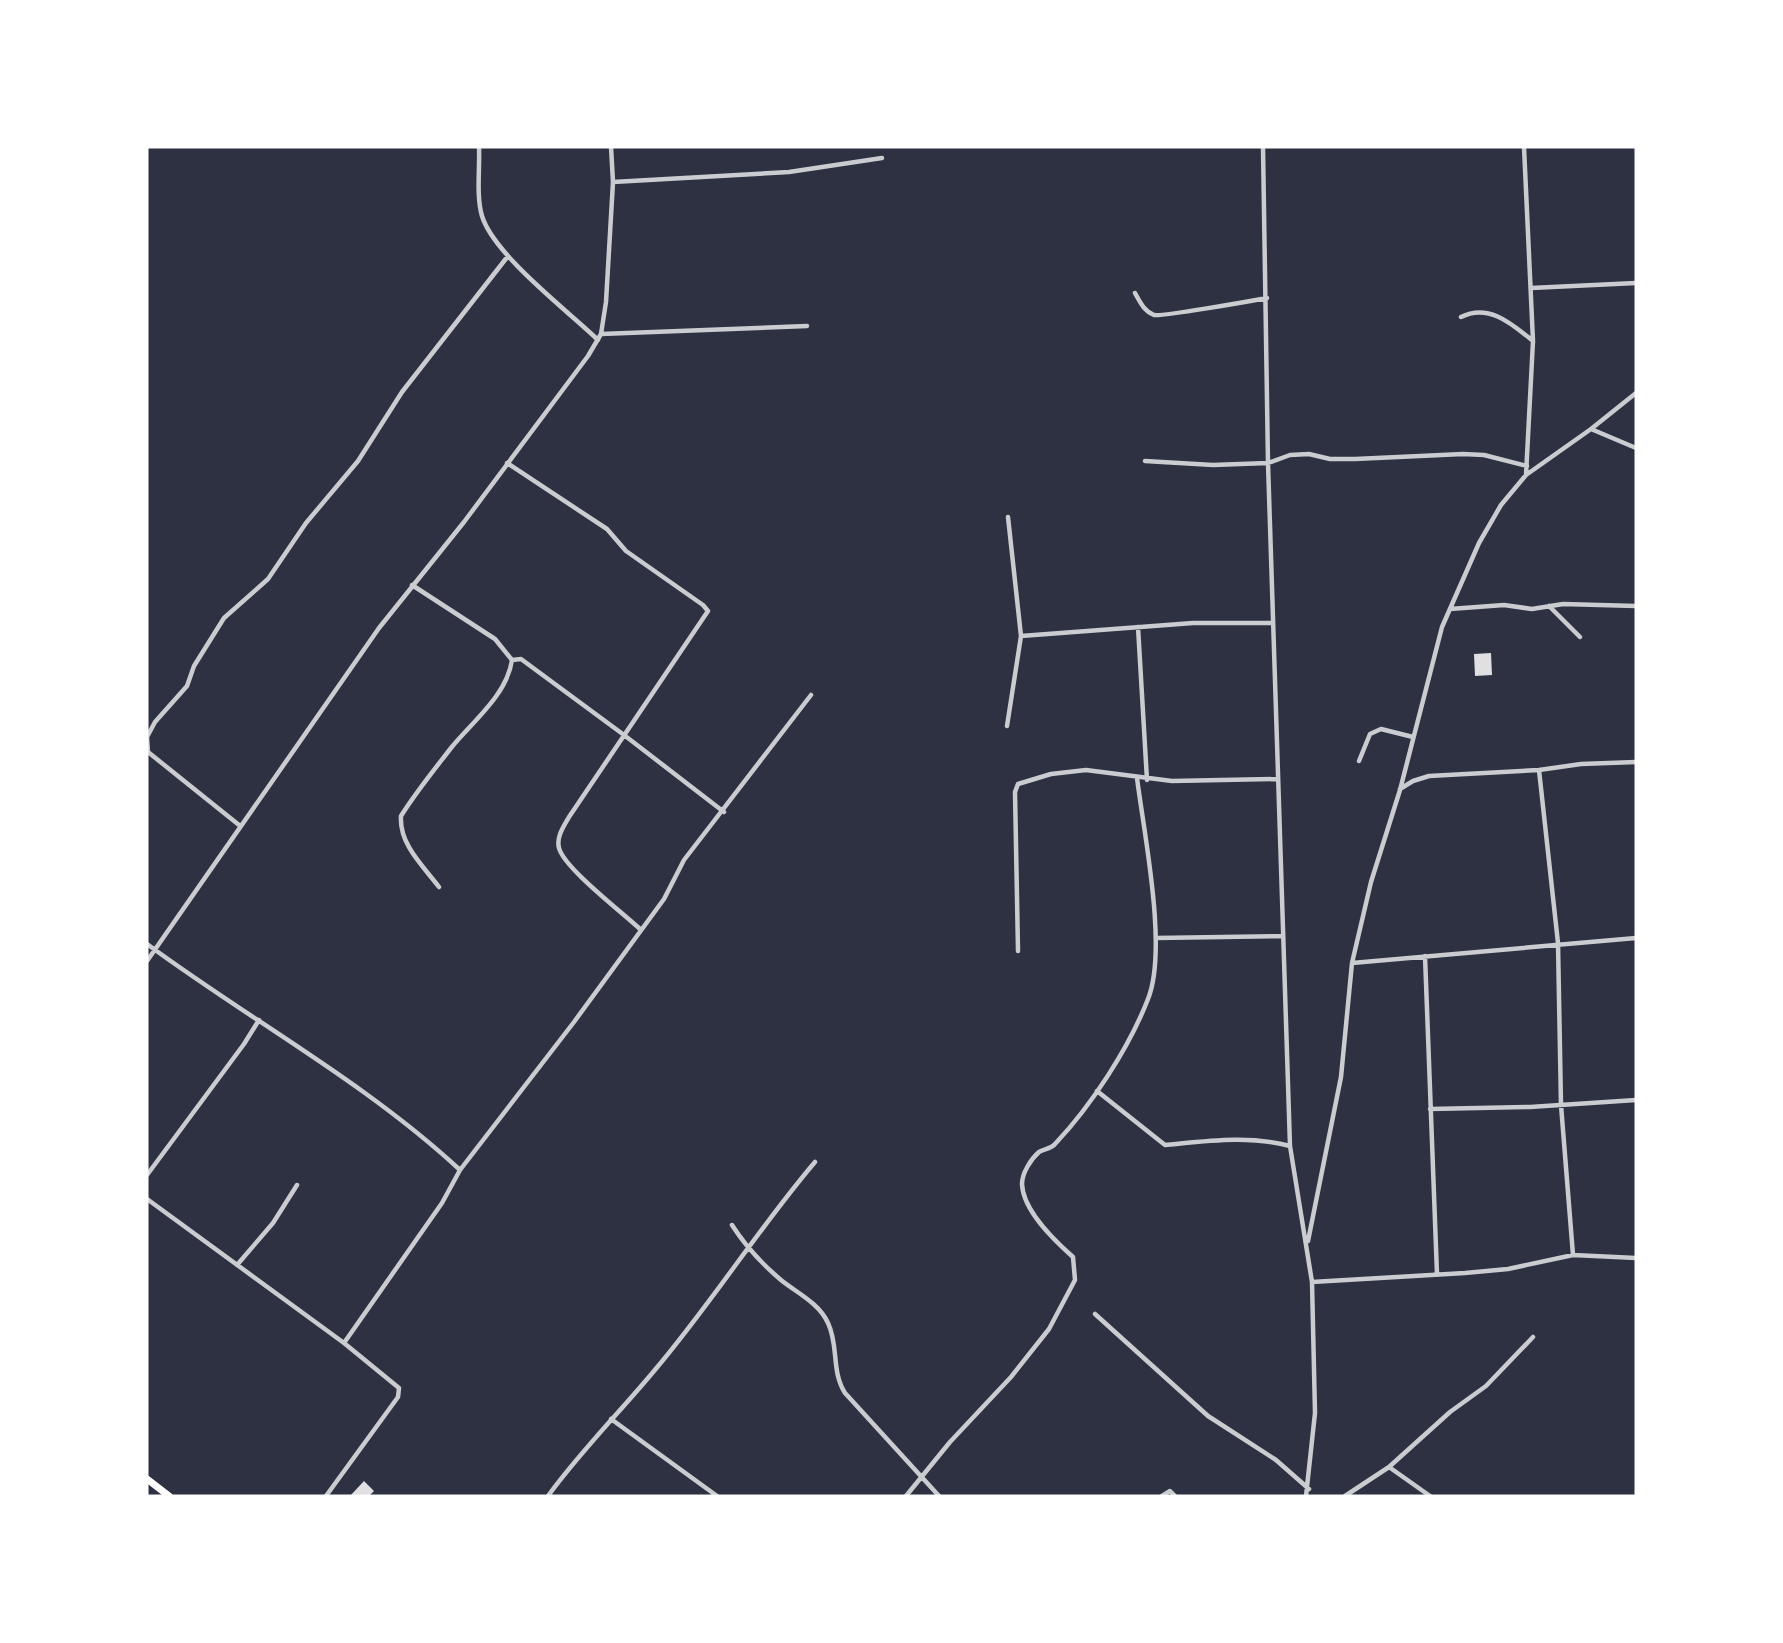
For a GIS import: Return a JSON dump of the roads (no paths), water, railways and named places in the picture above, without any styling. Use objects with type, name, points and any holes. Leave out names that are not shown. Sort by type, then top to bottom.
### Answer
[{"type":"highway","points":[[147,1479],[169,1496]]},
{"type":"street","points":[[479,147],[482,216],[508,256],[598,340]]},
{"type":"street","points":[[147,961],[239,825],[412,585],[439,556],[602,334],[608,280],[613,182],[611,147]]},
{"type":"street","points":[[1263,147],[1272,623],[1290,1146],[1312,1282],[1315,1413],[1309,1489],[1306,1496]]},
{"type":"street","points":[[1524,147],[1533,341],[1526,475]]},
{"type":"street","points":[[613,182],[789,172],[882,158]]},
{"type":"street","points":[[239,825],[148,751],[147,737],[155,722],[187,686],[194,666],[224,618],[267,579],[306,523],[358,461],[402,392],[508,256]]},
{"type":"street","points":[[1531,288],[1636,283]]},
{"type":"street","points":[[1135,293],[1143,307],[1154,315],[1164,316],[1195,308],[1267,298]]},
{"type":"street","points":[[1461,317],[1476,312],[1496,315],[1533,341]]},
{"type":"street","points":[[602,334],[807,326]]},
{"type":"street","points":[[1307,1244],[1341,1077],[1352,963],[1371,882],[1400,789],[1442,627],[1479,543],[1501,505],[1526,475],[1591,429],[1636,393]]},
{"type":"street","points":[[1591,429],[1636,448]]},
{"type":"street","points":[[1145,460],[1213,465],[1268,463],[1290,455],[1309,454],[1330,459],[1354,459],[1463,454],[1484,455],[1527,466]]},
{"type":"street","points":[[507,464],[607,529],[626,551],[703,605],[708,611],[569,817],[559,837],[559,848],[570,866],[641,930]]},
{"type":"street","points":[[1007,726],[1021,636],[1008,517]]},
{"type":"street","points":[[412,585],[495,639],[512,660],[510,672],[502,687],[401,816],[400,830],[405,840],[439,887]]},
{"type":"street","points":[[1450,609],[1504,605],[1532,609],[1563,604],[1636,606]]},
{"type":"street","points":[[1550,606],[1580,637]]},
{"type":"street","points":[[1021,636],[1193,623],[1272,623]]},
{"type":"street","points":[[1138,627],[1147,780]]},
{"type":"street","points":[[512,660],[521,659],[723,812]]},
{"type":"street","points":[[344,1343],[442,1203],[460,1170],[574,1022],[664,899],[684,860],[811,695]]},
{"type":"street","points":[[1359,761],[1370,734],[1381,729],[1413,737]]},
{"type":"street","points":[[1400,789],[1413,781],[1429,776],[1539,771],[1581,764],[1636,762]]},
{"type":"street","points":[[1018,951],[1015,792],[1018,784],[1052,774],[1086,770],[1147,780],[1278,779]]},
{"type":"street","points":[[1539,771],[1558,943],[1561,1105],[1573,1255]]},
{"type":"street","points":[[906,1496],[950,1442],[1011,1377],[1049,1329],[1075,1280],[1073,1257],[1047,1235],[1030,1206],[1022,1185],[1028,1166],[1039,1152],[1053,1146],[1097,1091],[1149,997],[1156,938],[1137,778]]},
{"type":"street","points":[[1156,938],[1283,936]]},
{"type":"street","points":[[1352,963],[1558,943],[1636,938]]},
{"type":"street","points":[[147,944],[202,985],[259,1020],[364,1094],[460,1170]]},
{"type":"street","points":[[1425,956],[1437,1274]]},
{"type":"street","points":[[147,1175],[244,1044],[259,1020]]},
{"type":"street","points":[[1097,1091],[1165,1145],[1229,1139],[1270,1141],[1290,1146]]},
{"type":"street","points":[[1430,1109],[1636,1100]]},
{"type":"street","points":[[548,1496],[610,1419],[655,1370],[749,1250],[785,1197],[815,1162]]},
{"type":"street","points":[[237,1265],[273,1223],[297,1185]]},
{"type":"street","points":[[147,1199],[344,1343],[399,1388],[400,1392],[326,1496]]},
{"type":"street","points":[[732,1225],[749,1250],[782,1280],[818,1307],[828,1323],[835,1347],[837,1380],[845,1393],[920,1478],[939,1496]]},
{"type":"street","points":[[1312,1282],[1508,1269],[1573,1255],[1636,1258]]},
{"type":"street","points":[[1095,1314],[1208,1416],[1276,1460],[1309,1489]]},
{"type":"street","points":[[1345,1496],[1389,1467],[1450,1412],[1486,1386],[1533,1337]]},
{"type":"street","points":[[610,1419],[717,1496]]},
{"type":"street","points":[[1389,1467],[1430,1496]]},
{"type":"street","points":[[1162,1496],[1170,1491],[1175,1496]]}]
